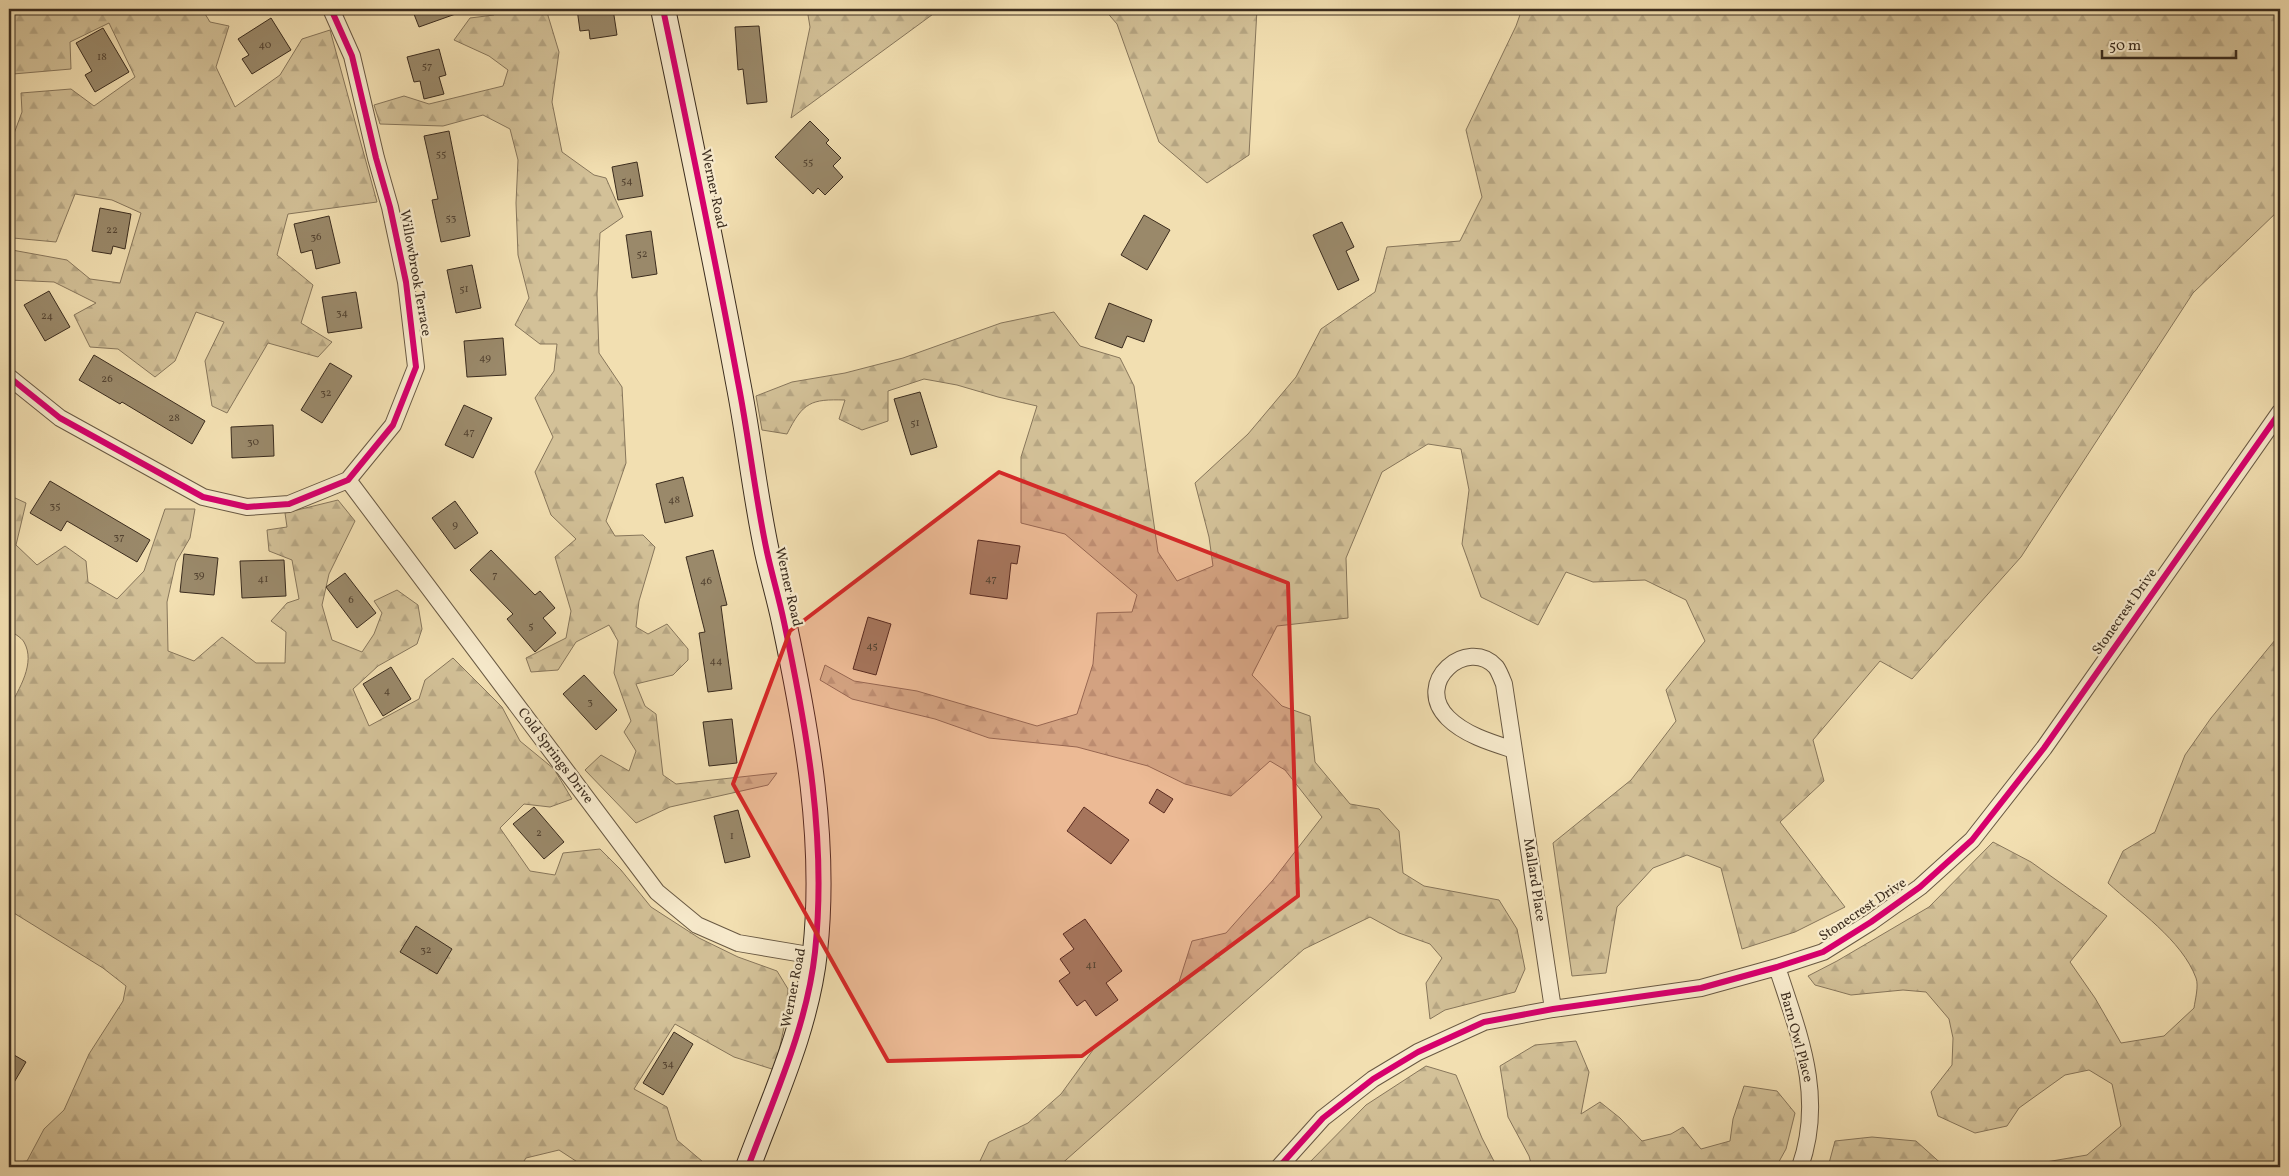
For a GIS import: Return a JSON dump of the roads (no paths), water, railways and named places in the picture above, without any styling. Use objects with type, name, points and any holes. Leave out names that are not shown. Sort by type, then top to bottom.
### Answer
[{"type":"street","name":"Willowbrook Terrace","points":[[9,377],[60,418],[203,497],[247,507],[289,504],[348,480],[393,425],[416,367],[416,347],[406,282],[390,207],[352,56],[331,9]]},
{"type":"street","name":"Werner Road","points":[[663,9],[720,284],[752,456],[767,550],[784,622],[812,774],[816,822],[819,909],[815,956],[797,1038],[748,1167]]},
{"type":"street","name":"Stonecrest Drive","points":[[1279,1167],[1323,1118],[1373,1079],[1418,1052],[1484,1022],[1553,1009],[1702,988],[1777,967],[1823,952],[1871,922],[1920,887],[1972,840],[2044,748],[2280,412]]},
{"type":"street","name":"Cold Springs Drive","points":[[348,480],[657,892],[697,925],[738,943],[815,956]]},
{"type":"street","name":"Mallard Place","points":[[1514,750],[1461,728],[1449,719],[1435,698],[1436,686],[1442,672],[1466,657],[1483,658],[1496,667],[1504,684],[1514,750],[1553,1009]]},
{"type":"street","name":"Barn Owl Place","points":[[1777,967],[1808,1071],[1812,1109],[1806,1150],[1800,1167]]}]
